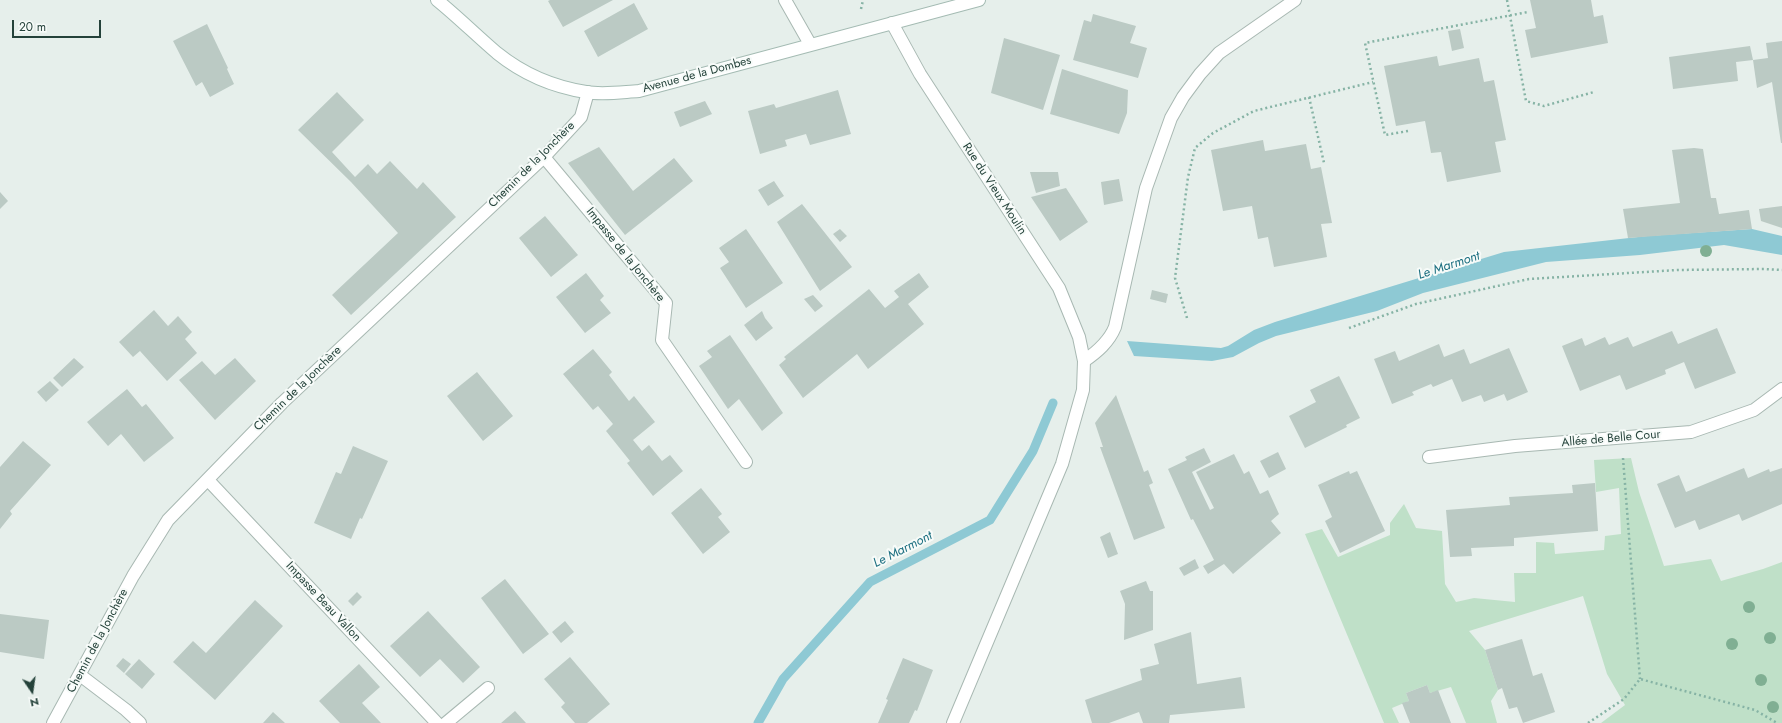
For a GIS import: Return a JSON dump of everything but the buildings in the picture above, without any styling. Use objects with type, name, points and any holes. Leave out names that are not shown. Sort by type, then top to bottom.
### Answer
[{"type":"street","name":"Avenue de la Dombes","points":[[438,0],[510,63],[536,78],[556,85],[588,92],[639,91],[979,0]]},
{"type":"street","points":[[785,0],[810,44]]},
{"type":"street","points":[[1084,361],[1098,351],[1115,327],[1146,188],[1171,118],[1183,97],[1200,74],[1219,53],[1297,0]]},
{"type":"street","name":"Rue du Vieux Moulin","points":[[892,23],[920,74],[1058,288],[1079,337],[1084,361],[1083,390],[1062,464],[953,723]]},
{"type":"street","name":"Chemin de la Jonchère","points":[[52,723],[80,675],[133,576],[168,520],[282,403],[544,157],[581,117],[588,92]]},
{"type":"street","name":"Impasse de la Jonchère","points":[[544,157],[666,303],[662,340],[746,462]]},
{"type":"street","name":"Allée de Belle Cour","points":[[1429,457],[1515,446],[1691,432],[1754,410],[1782,389]]},
{"type":"street","name":"Impasse Beau Vallon","points":[[208,480],[437,723]]},
{"type":"street","points":[[80,675],[126,710],[140,723]]},
{"type":"street","points":[[446,723],[488,688]]},
{"type":"path","points":[[861,11],[863,0]]},
{"type":"path","points":[[1507,0],[1526,101],[1544,106],[1594,92]]},
{"type":"path","points":[[1408,131],[1385,135],[1366,43],[1528,12]]},
{"type":"path","points":[[1187,318],[1175,278],[1188,177],[1195,148],[1213,133],[1254,111],[1373,82]]},
{"type":"path","points":[[1309,97],[1324,163]]},
{"type":"path","points":[[1349,328],[1416,304],[1529,279],[1678,270],[1782,270]]},
{"type":"path","points":[[1588,723],[1624,699],[1640,679],[1622,438]]},
{"type":"path","points":[[1640,679],[1755,710],[1777,723]]},
{"type":"green space","points":[[1631,458],[1639,492],[1664,566],[1711,559],[1721,581],[1782,562],[1782,723],[1601,723],[1625,705],[1607,674],[1583,596],[1469,631],[1485,650],[1498,690],[1491,701],[1497,723],[1466,723],[1451,687],[1430,693],[1427,685],[1406,693],[1409,701],[1392,708],[1399,723],[1384,723],[1305,534],[1322,529],[1338,557],[1390,535],[1390,523],[1404,504],[1416,528],[1442,531],[1445,584],[1456,602],[1474,598],[1515,602],[1514,573],[1536,573],[1536,542],[1554,543],[1555,554],[1604,550],[1605,536],[1621,534],[1619,488],[1596,492],[1594,460]]},
{"type":"water","points":[[1752,229],[1782,236],[1782,255],[1724,245],[1640,255],[1546,262],[1423,293],[1377,311],[1276,336],[1233,357],[1212,361],[1134,356],[1127,341],[1221,348],[1228,346],[1254,330],[1275,322],[1504,252],[1647,236]]},
{"type":"waterway","name":"Le Marmont","points":[[758,723],[783,679],[870,582],[990,520],[1033,451],[1053,403]]}]
